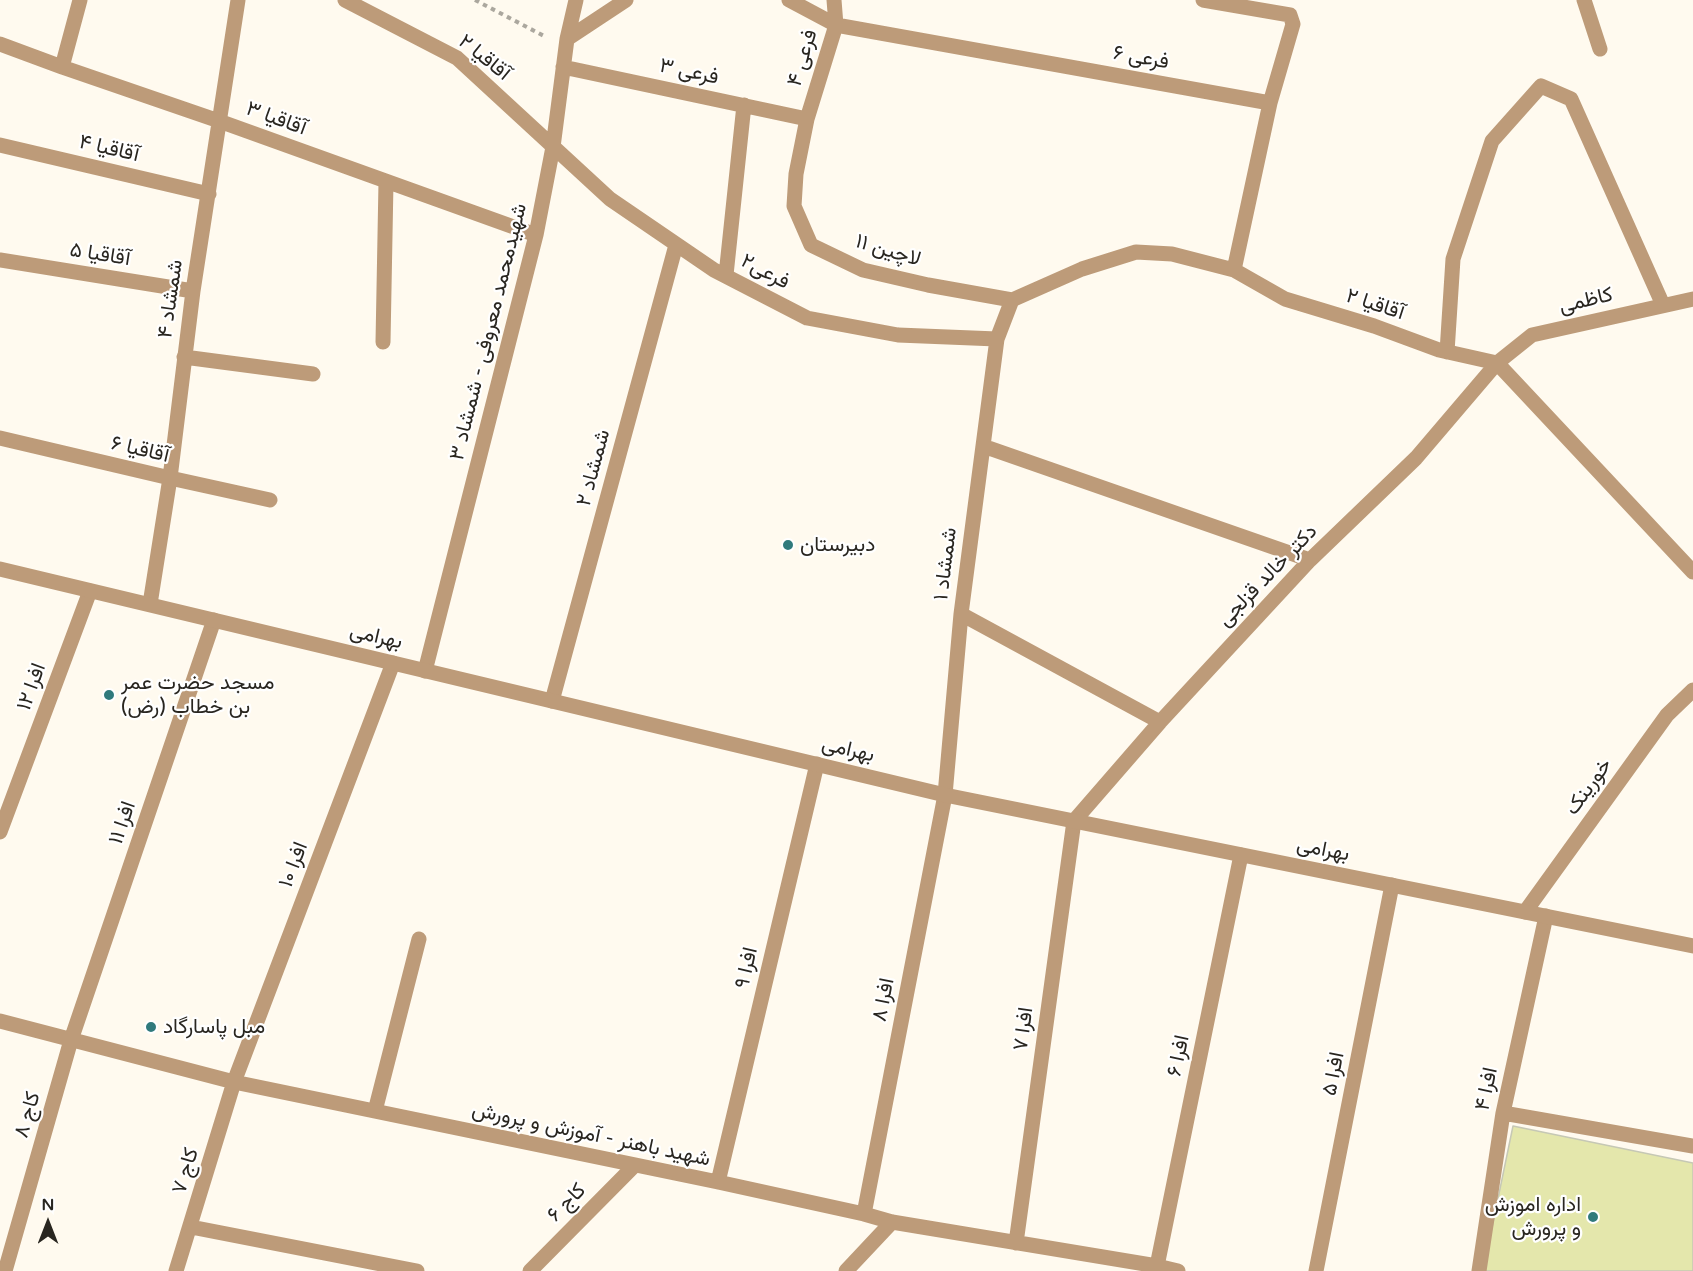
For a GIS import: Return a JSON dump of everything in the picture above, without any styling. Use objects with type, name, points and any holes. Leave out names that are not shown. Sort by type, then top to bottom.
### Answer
[{"type":"street","points":[[62,67],[80,0]]},
{"type":"street","name":"شمشاد ۴","points":[[150,604],[170,478],[193,291],[238,0]]},
{"type":"street","name":"آقاقیا ۲","points":[[345,0],[457,58],[553,147]]},
{"type":"street","name":"شهیدمحمد معروفی - شمشاد ۳","points":[[425,671],[536,235],[553,147],[566,43],[576,0]]},
{"type":"street","points":[[566,43],[626,0]]},
{"type":"street","name":"فرعی ۴","points":[[789,0],[836,25],[807,119]]},
{"type":"street","points":[[834,0],[836,25]]},
{"type":"street","points":[[1203,0],[1241,3],[1290,15],[1293,24],[1270,103],[1234,270]]},
{"type":"street","points":[[1584,0],[1600,49]]},
{"type":"street","name":"فرعی ۶","points":[[836,25],[1270,103]]},
{"type":"street","name":"آقاقیا ۳","points":[[0,44],[536,235]]},
{"type":"street","name":"فرعی ۳","points":[[563,67],[807,119]]},
{"type":"street","points":[[1447,352],[1453,259],[1492,141],[1541,86],[1571,99],[1663,305]]},
{"type":"street","points":[[726,276],[744,105]]},
{"type":"street","name":"لاچین ۱۱","points":[[807,119],[796,174],[794,206],[811,245],[863,270],[928,285],[1012,300]]},
{"type":"street","name":"آقاقیا ۴","points":[[0,145],[209,194]]},
{"type":"street","name":"فرعی۲","points":[[553,147],[610,199],[676,245],[726,276],[807,318],[898,335],[997,339]]},
{"type":"street","points":[[383,342],[386,182]]},
{"type":"street","name":"شمشاد ۲","points":[[552,701],[676,245]]},
{"type":"street","name":"آقاقیا ۲","points":[[1012,300],[1082,269],[1136,252],[1172,254],[1234,270],[1285,299],[1374,326],[1447,352],[1497,363]]},
{"type":"street","name":"آقاقیا ۵","points":[[0,261],[193,291]]},
{"type":"street","name":"کاظمی","points":[[1497,363],[1532,335],[1693,299]]},
{"type":"street","points":[[997,339],[1012,300]]},
{"type":"street","name":"شمشاد ۱","points":[[945,795],[961,614],[997,339]]},
{"type":"street","points":[[184,357],[313,374]]},
{"type":"street","points":[[1497,363],[1693,572]]},
{"type":"street","name":"دکتر خالد قزلجی","points":[[1074,821],[1160,722],[1310,560],[1416,458],[1497,363]]},
{"type":"street","name":"آقاقیا ۶","points":[[0,438],[270,500]]},
{"type":"street","points":[[983,446],[1310,560]]},
{"type":"street","name":"بهرامی","points":[[0,569],[945,795],[1693,946]]},
{"type":"street","name":"افرا ۱۲","points":[[0,832],[90,591]]},
{"type":"street","points":[[961,614],[1160,722]]},
{"type":"street","name":"افرا ۱۱","points":[[71,1040],[214,620]]},
{"type":"street","name":"افرا ۱۰","points":[[234,1082],[393,663]]},
{"type":"street","name":"خورینک","points":[[1525,912],[1667,715],[1693,690]]},
{"type":"street","name":"افرا ۹","points":[[718,1182],[817,764]]},
{"type":"street","name":"افرا ۸","points":[[864,1214],[945,795]]},
{"type":"street","name":"افرا ۷","points":[[1016,1243],[1074,821]]},
{"type":"street","name":"افرا ۶","points":[[1157,1266],[1242,855]]},
{"type":"street","name":"افرا ۵","points":[[1316,1271],[1392,885]]},
{"type":"street","name":"افرا ۴","points":[[1479,1271],[1503,1113],[1546,916]]},
{"type":"street","points":[[375,1111],[419,939]]},
{"type":"street","name":"شهید باهنر - آموزش و پرورش","points":[[0,1021],[234,1082],[718,1182],[892,1222],[1178,1271]]},
{"type":"street","name":"کاج ۸","points":[[5,1271],[71,1040]]},
{"type":"street","name":"کاج ۷","points":[[176,1271],[234,1082]]},
{"type":"street","points":[[1503,1113],[1693,1146]]},
{"type":"street","name":"کاج ۶","points":[[530,1271],[634,1165]]},
{"type":"street","points":[[846,1271],[892,1222]]},
{"type":"street","points":[[191,1227],[417,1271]]},
{"type":"path","points":[[475,0],[566,43]]},
{"type":"building","name":"اداره اموزش و پرورش","points":[[1513,1126],[1693,1163],[1693,1271],[1483,1271]]},
{"type":"place","name":"دبیرستان","points":[[788,545]]},
{"type":"place","name":"مسجد حضرت عمر بن خطاب (رض)","points":[[109,695]]},
{"type":"place","name":"مبل پاسارگاد","points":[[151,1027]]},
{"type":"place","name":"اداره اموزش و پرورش","points":[[1593,1217]]}]
